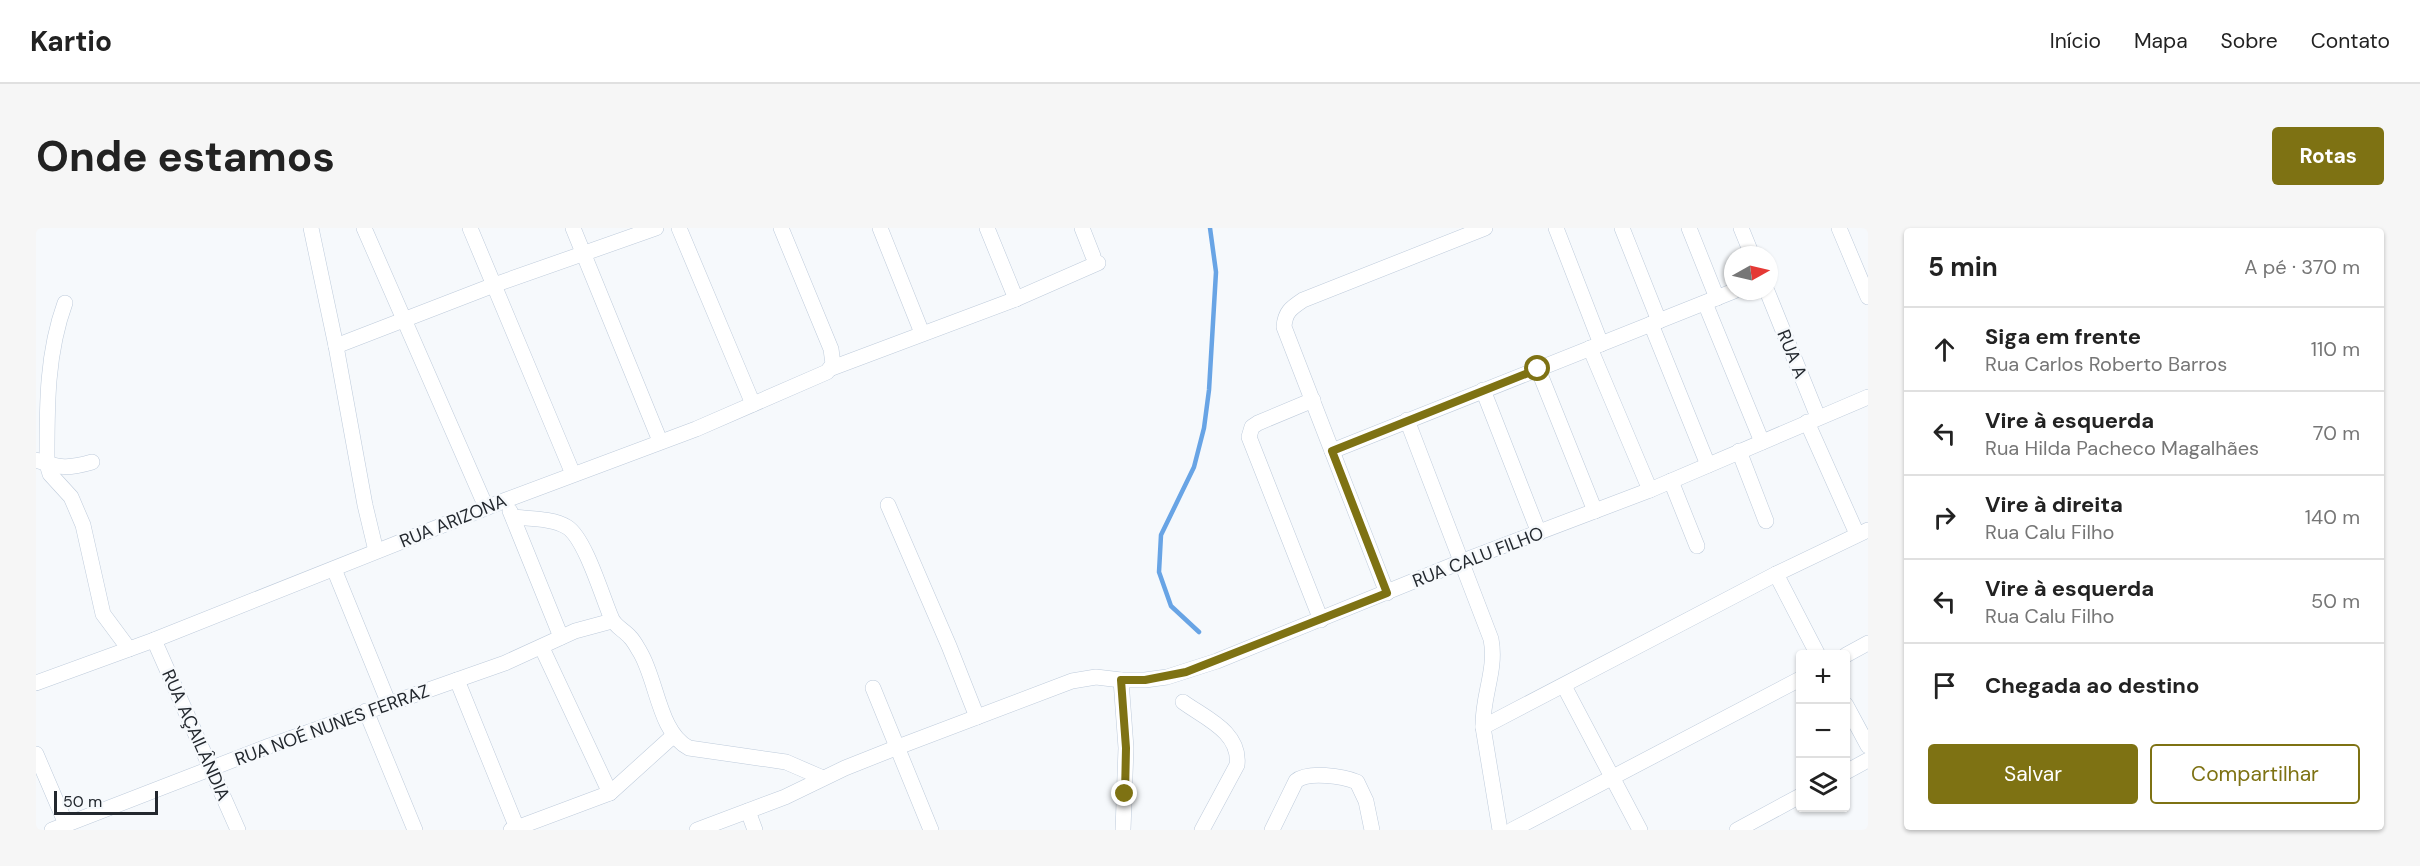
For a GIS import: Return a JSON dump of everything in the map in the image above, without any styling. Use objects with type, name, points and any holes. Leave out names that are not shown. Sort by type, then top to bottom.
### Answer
[{"type":"street","points":[[311,228],[376,551]]},
{"type":"street","points":[[364,228],[486,507]]},
{"type":"street","points":[[470,228],[573,474]]},
{"type":"street","points":[[573,228],[660,441]]},
{"type":"street","points":[[336,345],[494,285],[656,228]]},
{"type":"street","points":[[679,228],[753,404]]},
{"type":"street","points":[[781,228],[831,349],[832,368]]},
{"type":"street","points":[[880,228],[922,333]]},
{"type":"street","points":[[987,228],[1016,299]]},
{"type":"street","name":"RUA ARIZONA","points":[[36,683],[154,640],[486,507],[696,429],[832,368],[1016,299],[1095,259],[1082,228]]},
{"type":"street","points":[[1387,593],[1284,327],[1285,316],[1303,300],[1485,228]]},
{"type":"street","points":[[1556,228],[1596,346],[1650,489]]},
{"type":"street","points":[[1623,228],[1708,465]]},
{"type":"street","points":[[1689,228],[1711,300],[1762,442]]},
{"type":"street","points":[[1741,228],[1748,246]]},
{"type":"street","points":[[1839,228],[1868,297]]},
{"type":"street","points":[[1332,451],[1724,295]]},
{"type":"street","name":"RUA A","points":[[1770,300],[1812,420],[1862,532]]},
{"type":"street","points":[[65,303],[56,326],[42,462],[71,497],[83,525],[103,614],[129,649]]},
{"type":"street","points":[[1538,369],[1595,511]]},
{"type":"street","points":[[1482,390],[1539,533]]},
{"type":"street","name":"RUA CALU FILHO","points":[[697,830],[748,811],[898,747],[1072,681],[1096,677],[1145,680],[1186,672],[1671,481],[1868,397]]},
{"type":"street","points":[[1312,400],[1258,423],[1252,427],[1249,437],[1321,620]]},
{"type":"street","points":[[1407,420],[1491,639],[1494,653],[1493,670],[1482,713],[1500,830]]},
{"type":"street","points":[[1739,451],[1766,521]]},
{"type":"street","points":[[42,462],[72,468],[92,462]]},
{"type":"street","points":[[1671,481],[1697,546]]},
{"type":"street","points":[[506,500],[561,637]]},
{"type":"street","points":[[888,505],[977,717]]},
{"type":"street","points":[[513,517],[550,522],[569,528],[577,538],[590,564],[612,621],[630,636],[642,654],[676,739],[689,748],[786,762],[823,778]]},
{"type":"street","points":[[1483,727],[1776,574],[1862,532]]},
{"type":"street","points":[[334,569],[389,704]]},
{"type":"street","points":[[1776,574],[1816,650]]},
{"type":"street","name":"RUA NOÉ NUNES FERRAZ","points":[[59,827],[210,768],[366,711],[457,681],[542,648],[561,637],[612,621]]},
{"type":"street","name":"RUA AÇAILÂNDIA","points":[[154,640],[238,830]]},
{"type":"street","points":[[1850,652],[1868,643]]},
{"type":"street","points":[[542,648],[610,793]]},
{"type":"street","points":[[1121,680],[1126,748],[1123,830]]},
{"type":"street","points":[[457,681],[514,829],[610,793],[676,739]]},
{"type":"street","points":[[1512,830],[1796,681]]},
{"type":"street","points":[[1564,686],[1640,830]]},
{"type":"street","points":[[873,688],[931,830]]},
{"type":"street","points":[[1183,702],[1211,720],[1231,738],[1236,744],[1238,755],[1237,765],[1202,830]]},
{"type":"street","points":[[366,711],[415,830]]},
{"type":"street","points":[[1850,714],[1868,746]]},
{"type":"street","points":[[36,754],[59,827]]},
{"type":"street","points":[[1850,769],[1868,760]]},
{"type":"street","points":[[1272,830],[1296,781],[1303,776],[1337,776],[1357,782],[1366,801],[1372,830]]},
{"type":"street","points":[[1737,830],[1796,798]]},
{"type":"street","points":[[748,811],[755,830]]},
{"type":"waterway","points":[[1199,632],[1171,606],[1159,572],[1161,535],[1194,467],[1204,428],[1209,390],[1216,272],[1210,228]]},
{"type":"route","points":[[1125,794],[1126,748],[1121,680],[1145,680],[1186,672],[1387,593],[1332,451],[1538,369]]}]
